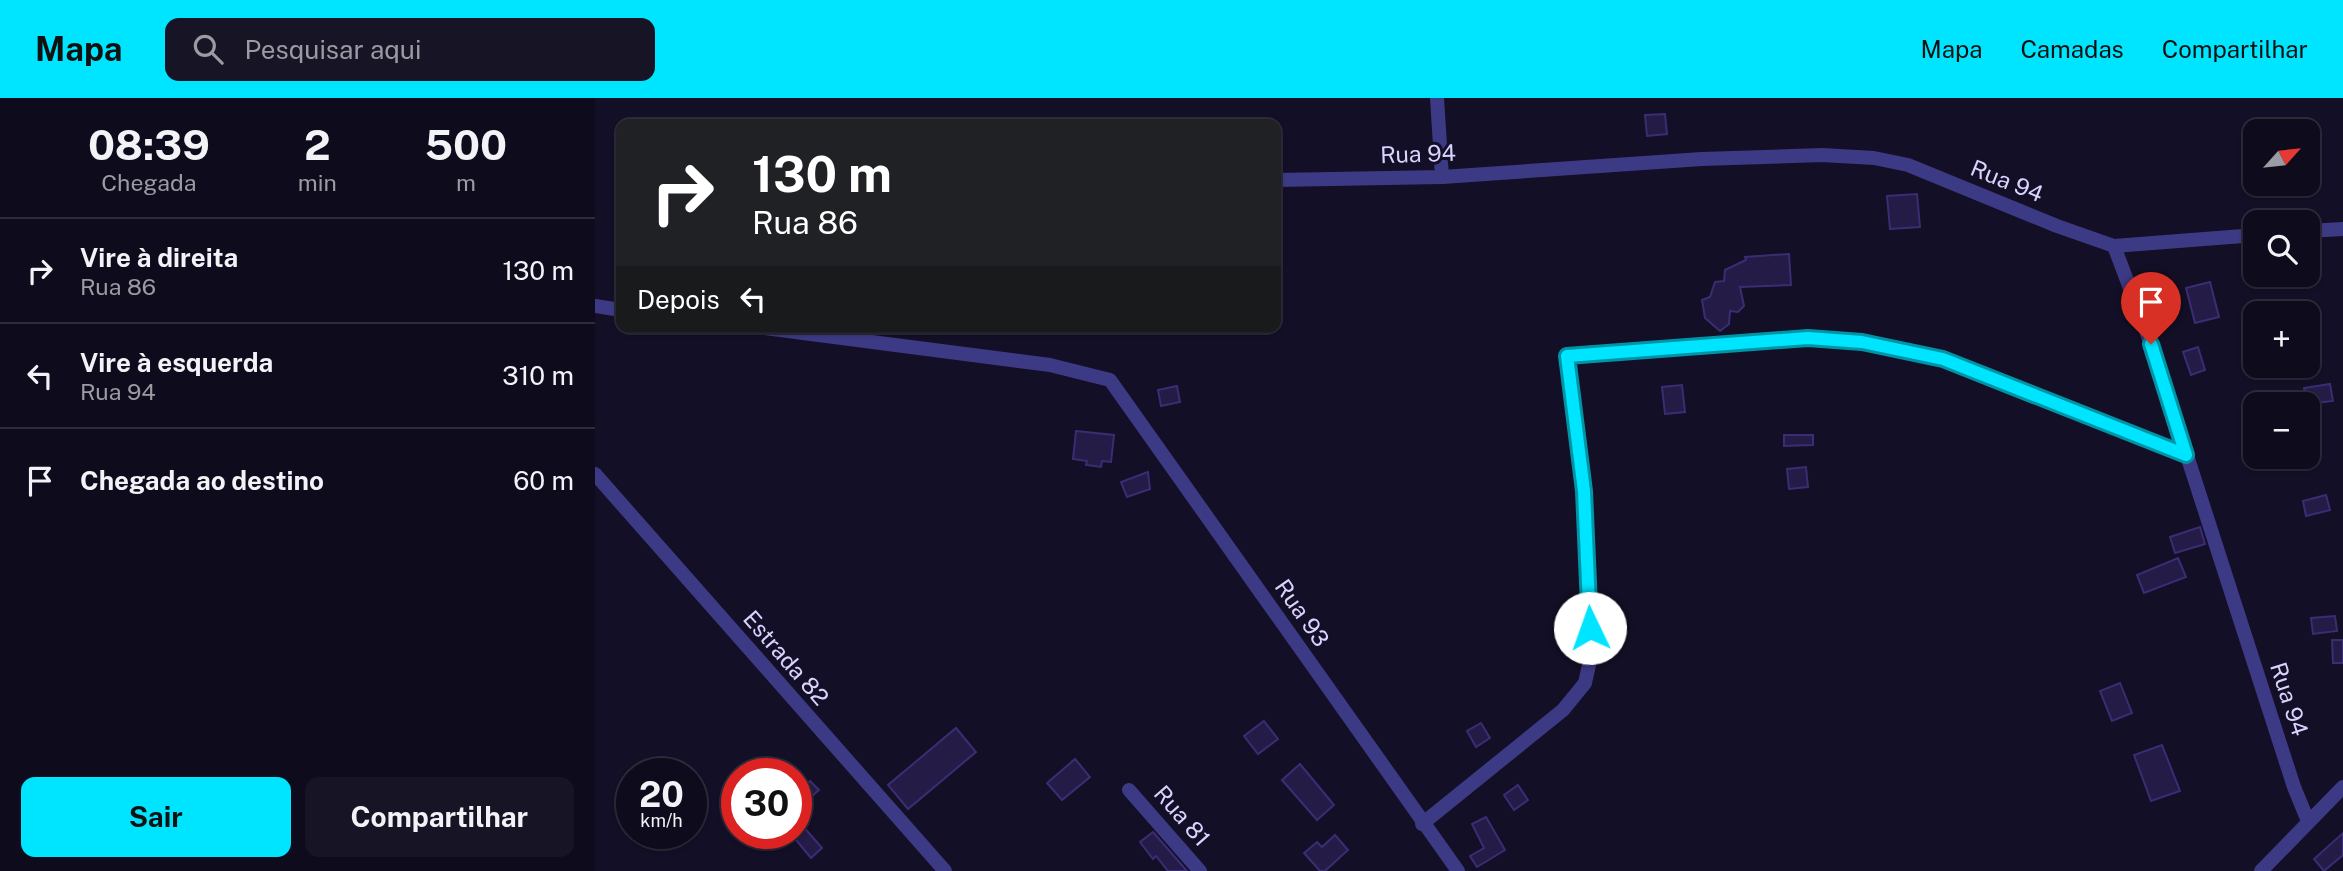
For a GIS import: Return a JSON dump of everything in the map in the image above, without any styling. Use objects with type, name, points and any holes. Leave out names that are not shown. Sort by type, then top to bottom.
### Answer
[{"type":"street","points":[[1437,98],[1442,177]]},
{"type":"street","name":"Rua 94","points":[[1281,180],[1442,177],[1702,159],[1822,155],[1874,158],[1908,165],[2114,246],[2151,344],[2294,787],[2308,821]]},
{"type":"street","points":[[2320,230],[2343,229]]},
{"type":"street","points":[[2114,246],[2243,235]]},
{"type":"street","points":[[595,306],[616,309]]},
{"type":"street","name":"Rua 93","points":[[802,333],[1050,365],[1110,380],[1422,824],[1458,871]]},
{"type":"street","points":[[1422,824],[1563,710],[1584,683],[1591,656],[1584,491],[1567,356],[1808,338],[1862,342],[1943,359],[2186,455]]},
{"type":"street","name":"Estrada 82","points":[[595,474],[945,871]]},
{"type":"street","points":[[2261,871],[2343,787]]},
{"type":"street","name":"Rua 81","points":[[1129,790],[1201,871]]},
{"type":"building","points":[[1665,114],[1667,134],[1647,136],[1645,115]]},
{"type":"building","points":[[1917,194],[1920,227],[1890,229],[1887,196]]},
{"type":"building","points":[[1789,254],[1791,285],[1740,287],[1744,306],[1738,312],[1730,311],[1729,324],[1720,331],[1705,318],[1702,300],[1710,297],[1715,282],[1724,281],[1725,270],[1746,260],[1745,257]]},
{"type":"building","points":[[2210,282],[2219,317],[2195,323],[2186,288]]},
{"type":"building","points":[[2198,347],[2205,370],[2191,375],[2183,352]]},
{"type":"building","points":[[2330,384],[2333,401],[2320,402],[2320,392],[2305,392],[2304,388]]},
{"type":"building","points":[[1682,385],[1685,412],[1665,414],[1662,387]]},
{"type":"building","points":[[1177,386],[1180,402],[1161,406],[1158,390]]},
{"type":"building","points":[[1076,431],[1114,435],[1111,462],[1102,461],[1101,467],[1086,465],[1087,461],[1073,459]]},
{"type":"building","points":[[1784,435],[1813,435],[1813,445],[1784,446]]},
{"type":"building","points":[[1806,467],[1808,487],[1789,489],[1787,469]]},
{"type":"building","points":[[1148,472],[1150,489],[1127,497],[1121,482]]},
{"type":"building","points":[[2326,495],[2330,510],[2306,516],[2303,501]]},
{"type":"building","points":[[2200,527],[2205,544],[2175,553],[2170,537]]},
{"type":"building","points":[[2178,558],[2186,577],[2144,593],[2137,575]]},
{"type":"building","points":[[2335,616],[2337,631],[2313,634],[2311,618]]},
{"type":"building","points":[[2332,640],[2343,640],[2343,663],[2333,663]]},
{"type":"building","points":[[2120,683],[2132,713],[2112,721],[2100,691]]},
{"type":"building","points":[[1264,721],[1278,739],[1258,754],[1244,736]]},
{"type":"building","points":[[1481,723],[1490,738],[1476,747],[1467,731]]},
{"type":"building","points":[[956,728],[976,752],[908,809],[888,785]]},
{"type":"building","points":[[2162,745],[2180,791],[2151,801],[2134,755]]},
{"type":"building","points":[[1075,759],[1090,777],[1062,800],[1047,783]]},
{"type":"building","points":[[1300,764],[1334,805],[1317,820],[1282,780]]},
{"type":"building","points":[[812,783],[819,790],[812,796]]},
{"type":"building","points":[[1518,785],[1528,800],[1514,810],[1504,795]]},
{"type":"building","points":[[1486,817],[1505,850],[1477,867],[1470,856],[1484,848],[1472,824]]},
{"type":"building","points":[[1153,832],[1187,871],[1168,871],[1156,856],[1153,859],[1140,842]]},
{"type":"building","points":[[2343,833],[2343,855],[2324,871],[2314,859]]},
{"type":"building","points":[[1335,835],[1348,850],[1325,871],[1320,871],[1304,853],[1317,842],[1322,847]]},
{"type":"building","points":[[812,836],[822,848],[811,858],[804,849],[812,849]]},
{"type":"route","points":[[1590,628],[1584,491],[1567,356],[1808,338],[1909,349],[1943,359],[2186,455],[2151,344]]}]
